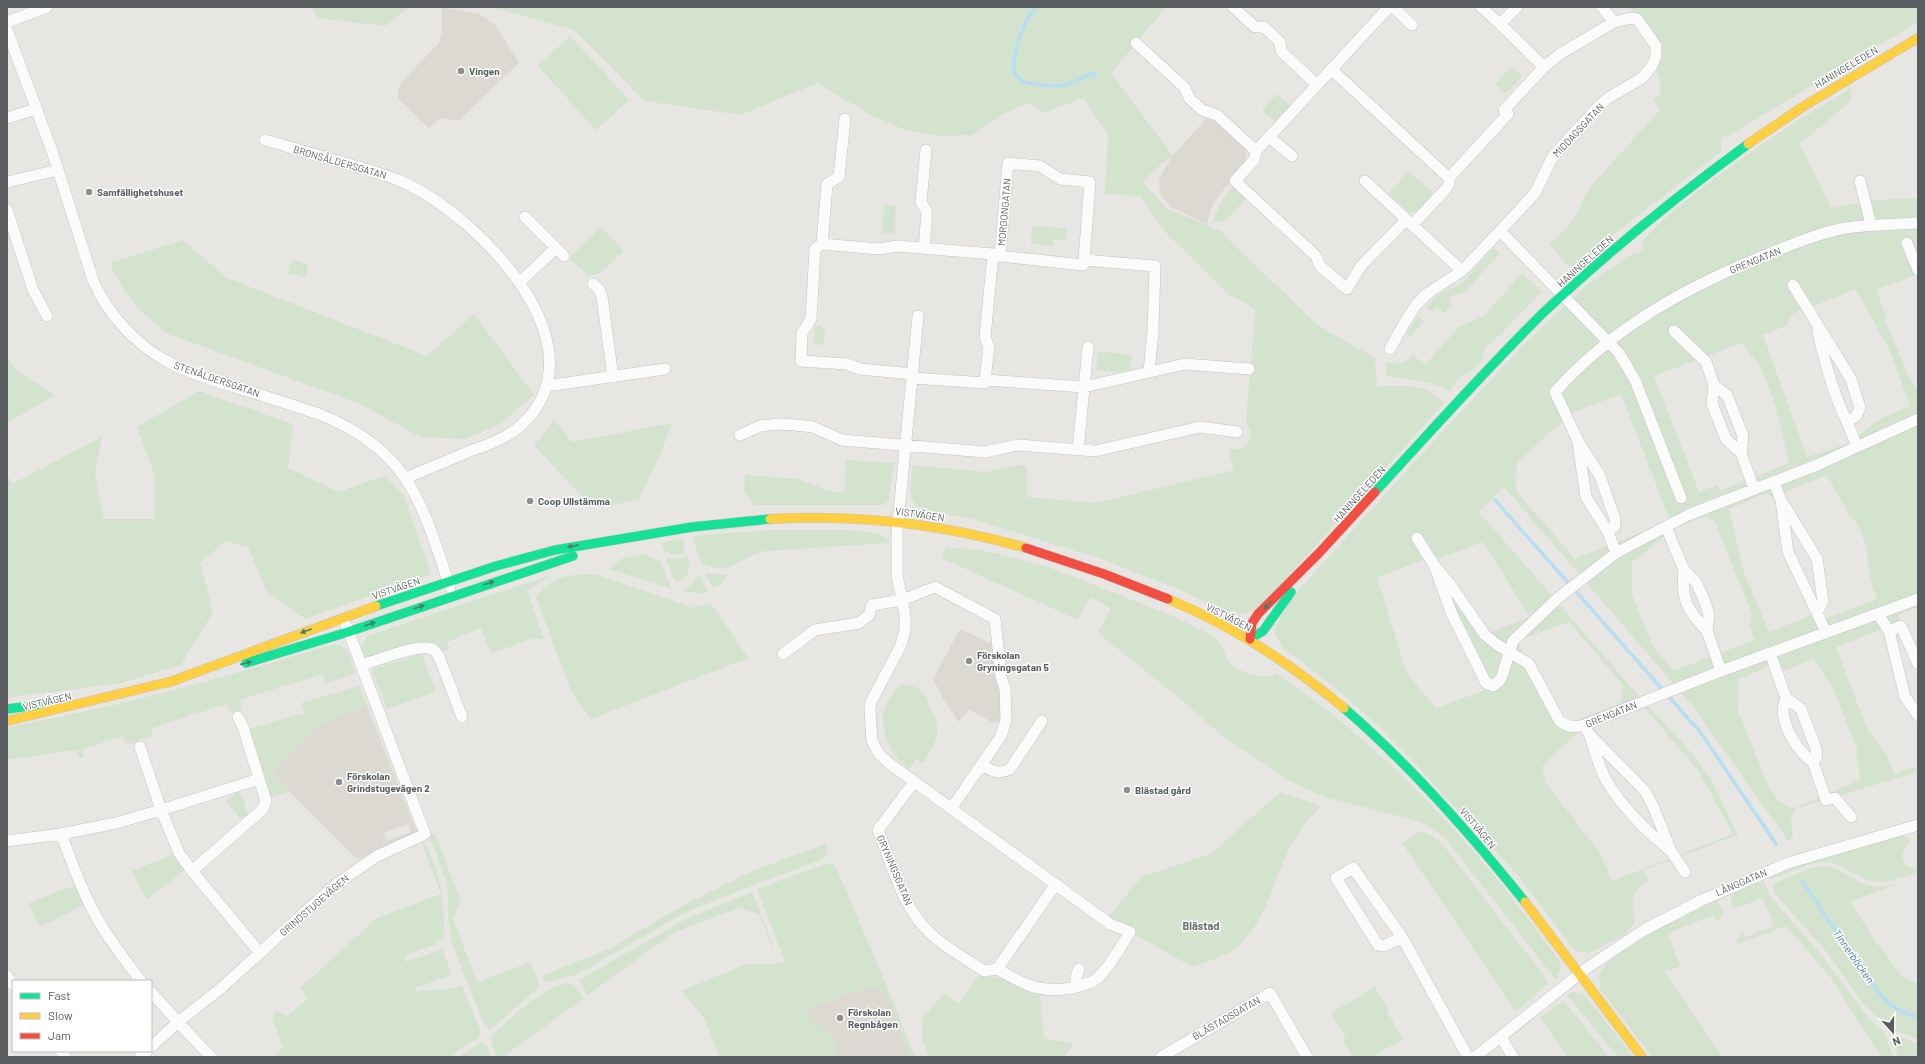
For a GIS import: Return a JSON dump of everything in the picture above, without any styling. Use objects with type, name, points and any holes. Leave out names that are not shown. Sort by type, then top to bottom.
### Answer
[{"type":"main road","name":"HANINGELEDEN","points":[[1250,639],[1252,624],[1258,614],[1316,558],[1498,358],[1563,295],[1654,215],[1727,159],[1813,100],[1918,38]]},
{"type":"main road","name":"VISTVÄGEN","points":[[167,683],[343,618],[448,582],[535,555],[573,546],[697,526],[791,517],[866,519],[898,522],[980,535],[1053,556],[1154,594],[1200,614],[1250,639],[1280,658],[1342,706],[1382,741],[1423,782],[1493,862],[1642,1057]]},
{"type":"main road","name":"VISTVÄGEN","points":[[7,721],[167,683],[270,656],[348,632],[452,596],[639,536]]},
{"type":"main road","name":"HANINGELEDEN","points":[[1250,639],[1257,635],[1269,623],[1316,558]]},
{"type":"main road","name":"VISTVÄGEN","points":[[7,709],[92,701]]},
{"type":"street","points":[[7,22],[48,7]]},
{"type":"street","points":[[1233,7],[1255,27],[1264,27],[1280,42],[1280,51],[1317,85]]},
{"type":"street","points":[[1482,7],[1544,67]]},
{"type":"street","points":[[1500,24],[1517,7]]},
{"type":"street","points":[[1602,7],[1614,22]]},
{"type":"street","name":"MIDDAGSGATAN","points":[[1390,349],[1412,311],[1428,292],[1454,278],[1462,271],[1535,193],[1553,156],[1608,98],[1642,78],[1652,66],[1656,56],[1656,46],[1637,19],[1631,18],[1614,22],[1560,54],[1544,67],[1449,178],[1449,184],[1446,189],[1362,266],[1347,289],[1320,266],[1316,256],[1235,181],[1254,160],[1256,151],[1386,8],[1412,25]]},
{"type":"street","name":"STENÅLDERSGATAN","points":[[7,30],[58,170],[98,291],[121,324],[134,337],[169,363],[196,375],[319,414],[348,427],[367,438],[379,448],[406,478],[416,494],[452,596]]},
{"type":"street","points":[[1136,43],[1184,87],[1190,99],[1202,110],[1217,114],[1256,151]]},
{"type":"street","points":[[1331,69],[1449,178]]},
{"type":"street","points":[[7,118],[36,109]]},
{"type":"street","points":[[845,119],[839,177],[828,184],[822,244],[815,249],[811,319],[802,333],[801,361],[847,364],[860,369],[985,383],[985,380],[1084,387],[1185,364],[1249,369]]},
{"type":"street","points":[[1269,137],[1292,156]]},
{"type":"street","name":"BRONSÅLDERSGATAN","points":[[265,140],[386,174],[429,195],[474,232],[520,282],[530,298],[544,330],[550,360],[546,386],[533,412],[511,432],[497,440],[406,478]]},
{"type":"street","points":[[924,248],[927,212],[921,202],[926,150]]},
{"type":"street","name":"MORGONGATAN","points":[[822,244],[879,249],[897,246],[924,248],[996,255],[1083,264],[1090,182],[1060,179],[1040,166],[1008,163],[996,255],[985,337],[989,347],[985,380]]},
{"type":"street","points":[[7,182],[58,170]]},
{"type":"street","points":[[1365,181],[1462,271]]},
{"type":"street","points":[[1860,181],[1871,225]]},
{"type":"street","points":[[7,211],[33,290],[47,316]]},
{"type":"street","points":[[520,282],[560,252],[525,217]]},
{"type":"street","name":"GRENGATAN","points":[[1608,532],[1615,526],[1615,519],[1606,490],[1600,476],[1578,441],[1555,392],[1588,358],[1650,312],[1686,290],[1722,272],[1816,236],[1844,228],[1918,222]]},
{"type":"street","points":[[1500,231],[1619,353],[1633,376],[1681,498]]},
{"type":"street","points":[[1907,242],[1918,270]]},
{"type":"street","name":"MORGONGATAN","points":[[1084,260],[1155,266],[1153,331],[1149,372]]},
{"type":"street","points":[[593,284],[599,289],[602,297],[613,377]]},
{"type":"street","points":[[1793,286],[1851,379],[1860,408],[1856,416],[1847,422]]},
{"type":"street","points":[[898,522],[918,316]]},
{"type":"street","points":[[1816,322],[1826,367],[1836,397],[1857,446]]},
{"type":"street","points":[[1674,332],[1706,362],[1714,385],[1712,404],[1726,439],[1741,453]]},
{"type":"street","points":[[1078,450],[1088,347]]},
{"type":"street","points":[[546,386],[665,369]]},
{"type":"street","points":[[1714,385],[1727,394],[1743,436],[1741,453],[1754,489]]},
{"type":"street","name":"GRENGATAN","points":[[1434,565],[1451,612],[1489,686],[1497,684],[1501,679],[1513,641],[1568,590],[1616,553],[1688,515],[1754,489],[1774,483],[1918,419]]},
{"type":"street","points":[[740,435],[760,426],[779,424],[795,425],[813,427],[842,440],[985,452],[1018,445],[1095,451],[1200,427],[1237,432]]},
{"type":"street","name":"GRENGATAN","points":[[1578,441],[1586,497],[1608,532],[1616,553]]},
{"type":"street","points":[[1774,483],[1781,500],[1816,559],[1823,600],[1817,612]]},
{"type":"street","points":[[1781,500],[1788,552],[1826,632]]},
{"type":"street","name":"GRYNINGSGATAN","points":[[898,522],[897,576],[906,622],[903,638],[871,702],[870,726],[872,741],[879,754],[914,782],[1110,924],[1130,932],[1111,962],[1098,977],[1092,982],[1076,987],[1061,990],[1042,990],[1020,982],[997,969],[984,971],[931,934],[916,916],[903,893],[878,830],[914,782]]},
{"type":"street","points":[[1666,527],[1684,570],[1696,582],[1705,602],[1709,615],[1707,631]]},
{"type":"street","name":"GRENGATAN","points":[[1417,538],[1434,565],[1486,635],[1529,664],[1559,720],[1568,726],[1586,730],[1671,690],[1918,599]]},
{"type":"street","points":[[1684,570],[1682,589],[1686,604],[1694,617],[1707,631],[1721,671]]},
{"type":"street","points":[[783,654],[816,630],[859,623],[869,615],[872,605],[902,600],[935,587],[995,619],[1007,712],[1001,736],[951,809]]},
{"type":"street","points":[[1878,614],[1889,631],[1905,696],[1918,715]]},
{"type":"street","name":"GRINDSTUGEVÄGEN","points":[[152,1046],[178,1022],[260,954],[330,890],[355,870],[377,856],[425,834],[343,618]]},
{"type":"street","points":[[1889,631],[1900,626],[1918,664]]},
{"type":"street","points":[[361,665],[416,649],[431,648],[437,652],[462,717]]},
{"type":"street","points":[[1770,653],[1786,698],[1783,710],[1795,743],[1801,753],[1813,762],[1826,800],[1835,798],[1851,817]]},
{"type":"street","points":[[1786,698],[1801,709],[1816,750],[1817,756],[1813,762]]},
{"type":"street","points":[[192,871],[263,810],[266,801],[243,727],[238,717]]},
{"type":"street","points":[[982,765],[996,772],[1004,772],[1010,769],[1042,721]]},
{"type":"street","points":[[1586,730],[1650,798],[1671,851],[1685,872]]},
{"type":"street","points":[[1586,730],[1605,779],[1616,795],[1655,839],[1671,851]]},
{"type":"street","points":[[140,747],[161,810],[179,853],[260,954]]},
{"type":"street","points":[[1600,767],[1605,761],[1614,758]]},
{"type":"street","points":[[7,841],[61,834],[116,823],[259,779]]},
{"type":"street","name":"LÅNGGATAN","points":[[1579,974],[1644,930],[1720,891],[1806,857],[1918,825]]},
{"type":"street","points":[[61,834],[86,898],[124,959],[140,980]]},
{"type":"street","points":[[1402,937],[1384,946],[1378,945],[1336,878],[1353,868],[1402,937],[1468,1057]]},
{"type":"street","points":[[997,969],[1056,884]]},
{"type":"street","points":[[1076,987],[1079,969]]},
{"type":"street","points":[[1475,1057],[1579,974]]},
{"type":"street","points":[[152,993],[211,1057]]},
{"type":"street","name":"BLÄSTADSGATAN","points":[[1161,1057],[1270,993],[1307,1057]]},
{"type":"street","points":[[1501,1037],[1512,1057]]},
{"type":"shaded area","name":"Vingen","points":[[442,7],[480,14],[496,26],[519,63],[458,121],[440,118],[429,128],[398,98],[398,89],[404,79],[439,43],[442,34]]},
{"type":"shaded area","points":[[1206,119],[1217,120],[1246,146],[1245,163],[1243,168],[1218,196],[1212,207],[1207,224],[1171,207],[1160,194],[1159,179],[1173,155]]},
{"type":"shaded area","name":"Förskolan Gryningsgatan 5","points":[[960,629],[992,644],[1003,712],[1000,720],[993,723],[969,709],[959,722],[945,702],[933,679]]},
{"type":"shaded area","name":"Förskolan Grindstugevägen 2","points":[[367,706],[418,835],[357,859],[271,773],[320,723]],"holes":[[[408,824],[411,832],[386,841],[384,833]]]},
{"type":"shaded area","name":"Förskolan Regnbågen","points":[[872,986],[887,996],[910,1057],[774,1057],[762,1026]]},
{"type":"green space","points":[[312,7],[409,7],[385,26],[318,18]]},
{"type":"green space","points":[[491,7],[1166,7],[1111,73],[1172,155],[1142,181],[1167,209],[1221,231],[1319,326],[1375,358],[1377,386],[1409,386],[1426,389],[1445,402],[1292,572],[1257,608],[1247,613],[1238,615],[1228,613],[1183,591],[1101,559],[976,520],[920,509],[913,499],[910,489],[913,465],[986,472],[1017,465],[1027,466],[1027,497],[1096,503],[1234,470],[1228,449],[1241,449],[1248,444],[1251,433],[1246,422],[1255,309],[1228,294],[1166,233],[1140,196],[1105,194],[1108,134],[1083,98],[1044,113],[1028,103],[1001,115],[972,135],[940,136],[905,130],[873,116],[817,83],[741,115],[644,101],[574,30]]},
{"type":"green space","points":[[1629,7],[1918,7],[1918,22],[1721,140],[1721,152],[1619,230],[1573,271],[1549,245],[1573,220],[1590,187],[1661,109],[1653,101],[1661,93],[1660,78],[1651,61],[1662,43]]},
{"type":"green space","points":[[570,36],[629,100],[596,130],[538,66]]},
{"type":"green space","points":[[1512,66],[1523,76],[1505,94],[1495,84]]},
{"type":"green space","points":[[1851,88],[1852,100],[1800,144],[1831,208],[1873,200],[1918,198],[1918,274],[1876,290],[1887,318],[1885,319],[1909,378],[1918,389],[1918,607],[1898,615],[1901,622],[1836,647],[1868,731],[1885,752],[1894,774],[1918,766],[1918,772],[1797,808],[1791,818],[1793,835],[1789,842],[1691,704],[1504,487],[1479,512],[1639,696],[1690,751],[1710,778],[1738,835],[1644,870],[1648,881],[1634,894],[1633,903],[1635,922],[1625,935],[1589,953],[1575,951],[1521,879],[1411,759],[1375,723],[1338,690],[1282,647],[1275,635],[1276,626],[1286,607],[1304,584],[1430,445],[1522,347],[1587,285],[1635,252],[1637,254],[1644,248],[1641,243],[1655,228],[1720,174],[1775,136]],"holes":[[[1856,289],[1890,351],[1910,406],[1874,422],[1852,442],[1807,457],[1763,335],[1788,325],[1790,315]],[[1742,343],[1761,368],[1776,406],[1789,463],[1720,491],[1717,485],[1699,492],[1654,376]],[[1621,394],[1670,521],[1575,559],[1516,491],[1517,462],[1572,413]],[[1827,475],[1849,515],[1858,524],[1866,547],[1870,576],[1877,599],[1827,618],[1814,614],[1769,632],[1744,573],[1729,509],[1766,493],[1773,497]],[[1706,516],[1715,522],[1752,614],[1749,625],[1755,640],[1673,671],[1653,646],[1632,595],[1632,562],[1676,528]],[[1483,542],[1530,617],[1489,633],[1436,559]],[[1427,558],[1485,690],[1436,708],[1407,674],[1377,578]],[[1569,622],[1623,685],[1621,703],[1570,723],[1566,720],[1531,661],[1524,655],[1519,644],[1525,638]],[[1814,659],[1833,688],[1857,749],[1860,780],[1792,809],[1778,801],[1769,788],[1738,710],[1739,679],[1771,666],[1775,674]],[[1642,705],[1698,770],[1733,834],[1612,881],[1600,853],[1546,783],[1542,767],[1555,753],[1581,730]]]},
{"type":"green space","points":[[1277,94],[1291,107],[1276,123],[1262,110]]},
{"type":"green space","points":[[1409,171],[1435,195],[1421,211],[1409,213],[1389,193]]},
{"type":"green space","points":[[1234,186],[1247,197],[1226,221],[1212,223],[1222,200]]},
{"type":"green space","points":[[884,205],[896,206],[894,234],[882,233]]},
{"type":"green space","points":[[1032,226],[1067,228],[1066,240],[1053,239],[1053,246],[1031,244]]},
{"type":"green space","points":[[601,227],[624,251],[600,273],[588,276],[569,258]]},
{"type":"green space","points":[[183,240],[227,278],[427,356],[474,314],[534,395],[500,424],[466,439],[420,437],[360,404],[166,333],[148,318],[133,302],[120,284],[110,263]]},
{"type":"green space","points":[[1494,248],[1500,253],[1467,290],[1449,298],[1452,306],[1444,313],[1437,307],[1432,312],[1426,307],[1441,293],[1462,283]]},
{"type":"green space","points":[[295,260],[308,265],[305,277],[288,273],[290,263]]},
{"type":"green space","points":[[1522,273],[1542,291],[1503,332],[1485,348],[1482,360],[1472,371],[1457,379],[1450,391],[1428,382],[1388,377],[1386,374],[1386,362],[1401,363],[1413,355],[1425,365],[1459,327],[1484,316]]},
{"type":"green space","points":[[1418,316],[1424,321],[1410,338],[1407,334]]},
{"type":"green space","points":[[815,326],[822,326],[825,330],[823,345],[813,344]]},
{"type":"green space","points":[[1098,351],[1132,355],[1130,370],[1120,372],[1096,370]]},
{"type":"green space","points":[[7,358],[16,370],[55,395],[7,423]]},
{"type":"green space","points":[[199,391],[293,424],[288,468],[339,492],[384,476],[404,495],[431,574],[305,619],[267,592],[248,547],[226,541],[200,563],[213,612],[181,665],[121,683],[7,698],[7,474],[12,484],[102,437],[95,473],[104,519],[154,519],[155,477],[137,427]]},
{"type":"green space","points":[[554,420],[572,442],[672,423],[661,453],[639,499],[609,506],[583,497],[534,446]]},
{"type":"green space","points":[[846,460],[894,463],[889,499],[884,505],[754,505],[744,492],[745,475],[799,479],[829,491],[844,492]]},
{"type":"green space","points":[[769,530],[850,530],[877,533],[887,539],[890,543],[766,551],[728,567],[721,568],[712,567],[702,563],[696,550],[693,536]]},
{"type":"green space","points":[[683,538],[685,554],[671,554],[664,550],[662,543]]},
{"type":"green space","points":[[946,547],[981,550],[1046,566],[1173,616],[1217,638],[1232,667],[1254,675],[1266,677],[1276,673],[1334,715],[1361,738],[1388,762],[1439,813],[1506,890],[1559,960],[1561,969],[1556,980],[1445,838],[1434,830],[1418,821],[1324,797],[1291,781],[1226,739],[1184,702],[1098,633],[1111,608],[1090,597],[1078,620],[942,558]]},
{"type":"green space","points":[[643,554],[661,562],[671,588],[608,569],[623,558]]},
{"type":"green space","points":[[687,556],[689,565],[688,573],[683,579],[675,582],[666,558],[679,559]]},
{"type":"green space","points":[[705,573],[727,575],[722,583],[713,588]]},
{"type":"green space","points":[[595,574],[694,608],[708,604],[714,607],[748,658],[591,719],[572,693],[536,597],[548,586],[560,579],[573,575]]},
{"type":"green space","points":[[699,574],[708,591],[701,594],[683,591],[693,583]]},
{"type":"green space","points":[[552,575],[527,591],[544,639],[531,639],[491,654],[481,628],[447,642],[450,650],[445,651],[434,643],[427,642],[377,656],[364,655],[361,648],[367,636]]},
{"type":"green space","points":[[334,644],[346,648],[355,674],[326,683],[323,674],[240,700],[243,709],[230,713],[227,704],[151,728],[153,736],[126,745],[123,736],[82,749],[84,758],[79,758],[77,750],[7,760],[7,727],[90,711],[172,691]]},
{"type":"green space","points":[[422,654],[436,692],[387,709],[372,669]]},
{"type":"green space","points":[[903,684],[910,685],[922,691],[927,698],[928,705],[934,715],[937,729],[935,741],[923,763],[916,759],[909,769],[893,752],[886,737],[883,721],[883,713],[886,706],[895,690]]},
{"type":"green space","points":[[360,686],[367,706],[320,724],[271,773],[289,792],[268,798],[247,730],[304,713],[301,703]]},
{"type":"green space","points":[[238,791],[245,801],[244,808],[249,814],[240,818],[226,801]]},
{"type":"green space","points":[[1280,792],[1321,806],[1306,822],[1294,840],[1257,922],[1249,934],[1234,949],[1217,958],[1192,967],[1107,918],[1142,877],[1211,854]]},
{"type":"green space","points":[[1421,831],[1433,836],[1444,846],[1548,981],[1546,985],[1516,1012],[1402,843]]},
{"type":"green space","points":[[435,833],[461,902],[453,918],[477,982],[531,962],[539,984],[538,988],[489,1029],[482,1020],[452,944],[448,917],[448,893],[446,880],[429,835]]},
{"type":"green space","points":[[1904,834],[1912,842],[1902,853],[1904,863],[1907,867],[1918,869],[1918,872],[1901,878],[1886,881],[1870,880],[1862,878],[1838,865],[1828,862],[1807,865],[1772,879],[1768,877],[1813,860]]},
{"type":"green space","points":[[421,841],[428,848],[436,869],[442,896],[445,935],[436,944],[404,956],[406,962],[442,949],[452,975],[415,988],[416,991],[440,990],[462,986],[480,1029],[479,1037],[448,1057],[272,1057],[283,1047],[274,1024],[273,1015],[277,1011],[288,1016],[308,998],[300,988],[377,918],[441,894]]},
{"type":"green space","points":[[825,844],[828,852],[823,859],[684,913],[578,974],[549,982],[541,976],[609,949],[682,906],[750,872]]},
{"type":"green space","points":[[177,853],[186,869],[147,900],[132,871]]},
{"type":"green space","points":[[828,863],[835,865],[915,1057],[910,1057],[887,996],[872,986],[807,1010],[810,1016],[837,1041],[833,1057],[719,1057],[705,1019],[681,991],[744,965],[775,964],[785,962],[757,889]]},
{"type":"green space","points":[[1823,866],[1836,869],[1860,882],[1878,887],[1895,884],[1918,876],[1850,902],[1876,942],[1902,976],[1918,984],[1918,1039],[1891,1029],[1864,1005],[1825,950],[1773,891],[1774,884],[1777,882],[1809,869]]},
{"type":"green space","points":[[1762,879],[1772,899],[1816,948],[1865,1013],[1885,1033],[1893,1057],[1881,1057],[1831,978],[1786,926],[1737,944],[1736,941],[1743,932],[1745,937],[1774,926],[1763,898],[1734,909],[1731,902],[1731,896],[1734,892]]},
{"type":"green space","points":[[78,884],[86,904],[40,927],[29,903]]},
{"type":"green space","points":[[752,892],[773,945],[773,949],[759,914],[738,908],[673,933],[588,995],[579,980],[688,918]]},
{"type":"green space","points":[[1717,901],[1724,914],[1717,921],[1714,915],[1668,933],[1680,966],[1665,972],[1722,1057],[1652,1057],[1600,989],[1599,975],[1608,961],[1664,925],[1709,902]]},
{"type":"green space","points":[[981,973],[1013,983],[1040,994],[1044,1038],[1074,1044],[1063,1057],[929,1057],[922,1038],[922,1019],[944,993],[959,1003]]},
{"type":"green space","points":[[569,983],[574,985],[584,998],[503,1057],[497,1057],[491,1044],[492,1035],[537,997],[558,986]]},
{"type":"green space","points":[[1375,987],[1389,1010],[1387,1011],[1403,1039],[1372,1057],[1353,1057],[1342,1040],[1346,1037],[1331,1013]]},
{"type":"green space","points":[[1573,992],[1585,995],[1633,1057],[1618,1057],[1567,995]]},
{"type":"green space","points":[[1564,1000],[1609,1057],[1568,1057],[1540,1018]]},
{"type":"green space","points":[[1892,1034],[1918,1044],[1918,1057],[1898,1057]]},
{"type":"green space","points":[[480,1043],[487,1046],[491,1057],[459,1057]]},
{"type":"waterway","name":"Tinnerbäcken","points":[[1036,7],[1027,20],[1019,40],[1014,64],[1016,76],[1020,80],[1026,82],[1056,86],[1069,84],[1091,73],[1096,76]]},
{"type":"waterway","points":[[1495,500],[1701,733],[1776,844]]},
{"type":"waterway","name":"Tinnerbäcken","points":[[1802,881],[1853,959],[1876,989],[1894,1007],[1918,1017]]},
{"type":"traffic: fast","points":[[1375,492],[1480,378],[1545,311],[1644,224],[1748,144]]},
{"type":"traffic: fast","points":[[376,606],[496,566],[555,550],[692,527],[770,519]]},
{"type":"traffic: fast","points":[[246,663],[348,632],[573,556]]},
{"type":"traffic: fast","points":[[1250,639],[1263,631],[1291,592]]},
{"type":"traffic: fast","points":[[7,709],[38,705]]},
{"type":"traffic: fast","points":[[1344,708],[1393,753],[1439,801],[1525,902]]},
{"type":"traffic: slow","points":[[1748,144],[1804,106],[1918,38]]},
{"type":"traffic: slow","points":[[770,519],[835,518],[900,523],[963,533],[1026,548]]},
{"type":"traffic: slow","points":[[1168,599],[1238,633],[1282,661],[1344,708]]},
{"type":"traffic: slow","points":[[167,683],[376,606]]},
{"type":"traffic: slow","points":[[7,721],[177,680]]},
{"type":"traffic: slow","points":[[1525,902],[1642,1057]]},
{"type":"traffic: jam","points":[[1250,639],[1252,623],[1258,614],[1320,552],[1375,492]]},
{"type":"traffic: jam","points":[[1026,548],[1104,574],[1168,599]]},
{"type":"place","name":"Vingen","points":[[461,71]]},
{"type":"place","name":"Samfällighetshuset","points":[[89,192]]},
{"type":"place","name":"Coop Ullstämma","points":[[530,501]]},
{"type":"place","name":"Förskolan Gryningsgatan 5","points":[[969,661]]},
{"type":"place","name":"Förskolan Grindstugevägen 2","points":[[339,782]]},
{"type":"place","name":"Blästad gård","points":[[1127,790]]},
{"type":"place","name":"Förskolan Regnbågen","points":[[840,1018]]},
{"type":"district","name":"Blästad","points":[[1201,925]]}]
